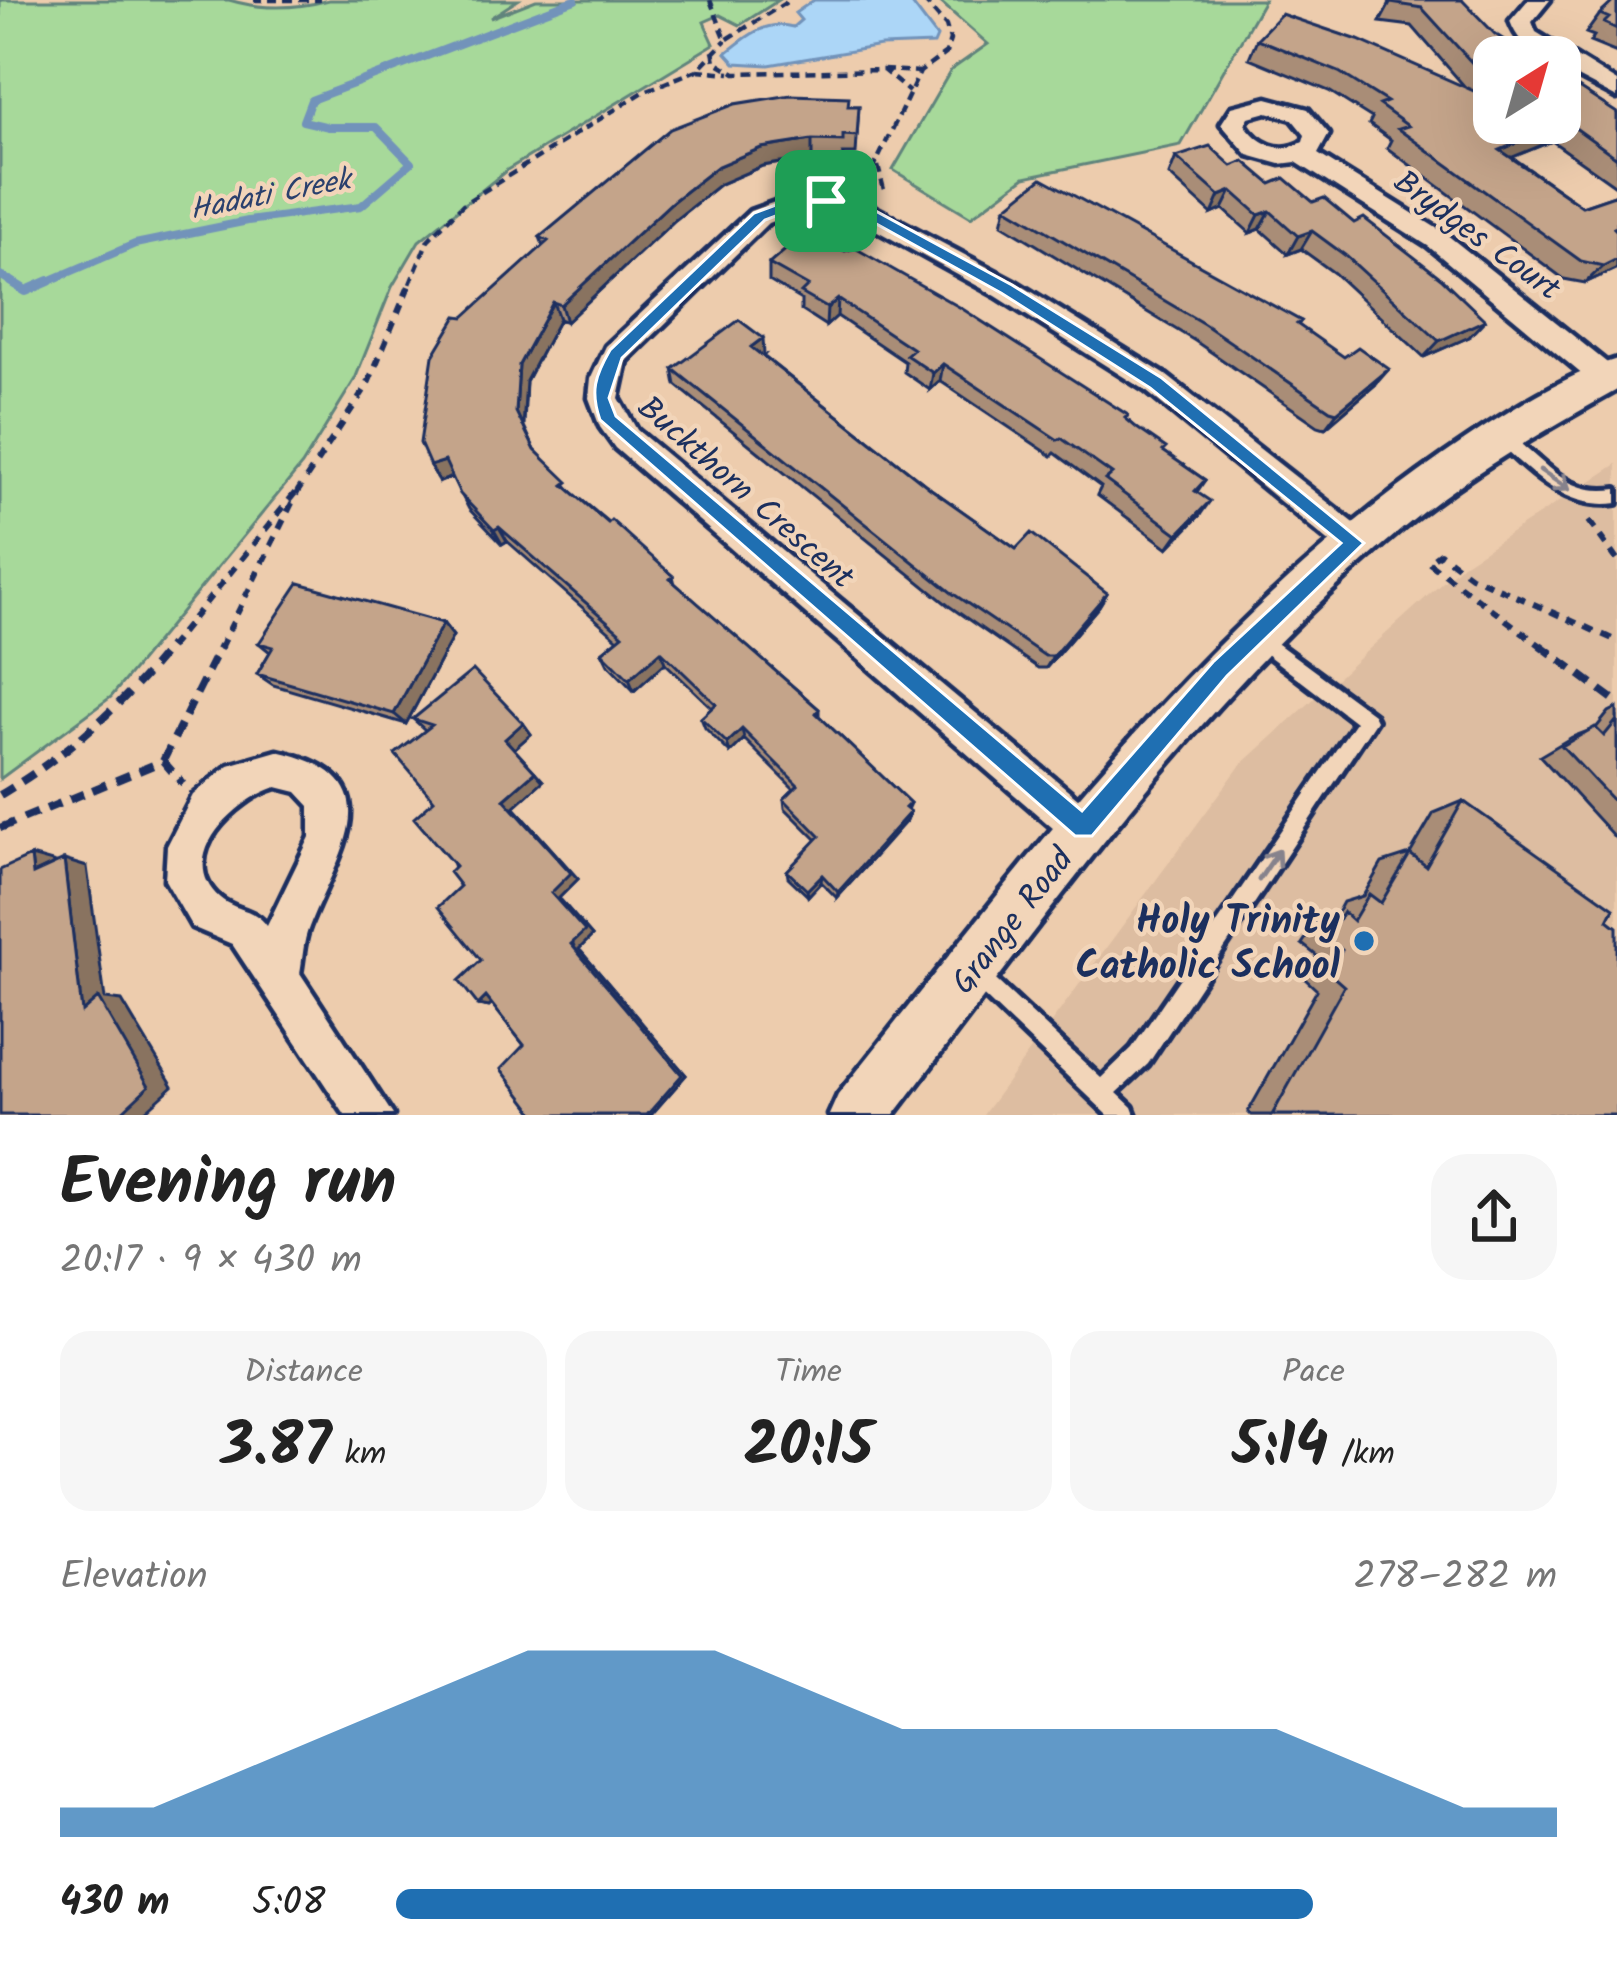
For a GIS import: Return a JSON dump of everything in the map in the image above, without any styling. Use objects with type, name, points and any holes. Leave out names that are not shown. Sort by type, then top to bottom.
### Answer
[{"type":"street","points":[[1527,36],[1521,21],[1539,0]]},
{"type":"street","points":[[1581,71],[1617,91]]},
{"type":"street","name":"Brydges Court","points":[[1302,155],[1437,240],[1612,375]]},
{"type":"street","name":"Buckthorn Crescent","points":[[1084,827],[626,439],[609,420],[601,398],[604,375],[616,354],[759,217],[800,201],[846,203],[1006,289],[1156,383],[1354,543]]},
{"type":"street","name":"Grange Road","points":[[858,1115],[1084,827],[1255,634],[1354,543],[1502,437],[1612,375]]},
{"type":"street","points":[[279,974],[287,928],[330,839],[329,799],[308,776],[277,769],[242,778],[206,809],[187,846],[185,880],[206,914],[246,930],[371,1115]]},
{"type":"lane","points":[[1502,437],[1551,480],[1573,492],[1594,498],[1617,496]]},
{"type":"lane","points":[[1101,1094],[1140,1056],[1367,720],[1255,634]]},
{"type":"lane","points":[[972,971],[1124,1115]]},
{"type":"path","points":[[254,0],[320,0]]},
{"type":"path","points":[[710,0],[726,40]]},
{"type":"path","points":[[698,70],[726,40],[790,0]]},
{"type":"path","points":[[864,187],[920,72],[946,53],[950,40],[946,26],[923,0]]},
{"type":"path","points":[[713,51],[715,61],[734,73]]},
{"type":"path","points":[[0,795],[55,762],[130,696],[298,491],[367,386],[428,240],[463,204],[673,76],[698,70],[920,72]]},
{"type":"path","points":[[883,70],[909,92]]},
{"type":"path","points":[[877,162],[886,197]]},
{"type":"path","points":[[0,828],[163,761],[298,491]]},
{"type":"path","points":[[1587,518],[1617,560]]},
{"type":"path","points":[[1617,641],[1471,576],[1440,553],[1428,562],[1617,702]]},
{"type":"path","points":[[163,761],[206,809]]},
{"type":"shaded area","name":"Holy Trinity Catholic School","points":[[1617,464],[1617,1115],[983,1115],[1240,766],[1463,564]]},
{"type":"green space","points":[[0,0],[229,0],[279,7],[329,0],[518,0],[490,18],[536,0],[779,0],[740,25],[720,15],[704,22],[714,44],[507,170],[419,241],[392,287],[355,379],[302,465],[111,697],[0,779]]},
{"type":"green space","points":[[938,0],[1264,0],[1181,145],[1025,177],[971,217],[893,170],[951,70],[988,44]]},
{"type":"water","points":[[814,0],[909,0],[937,37],[934,44],[881,46],[769,65],[735,63],[726,53],[765,28],[793,27],[801,20],[795,13]]},
{"type":"building","points":[[1462,0],[1498,36],[1473,36],[1473,64],[1422,8],[1390,3]]},
{"type":"building","points":[[1615,0],[1617,29],[1604,23],[1609,18],[1600,14]]},
{"type":"building","points":[[1281,14],[1358,40],[1473,91],[1473,144],[1514,144],[1500,150],[1582,206],[1617,194],[1617,259],[1603,266],[1581,261],[1398,129],[1408,126],[1379,105],[1387,102],[1339,72],[1257,39]]},
{"type":"building","points":[[1581,90],[1617,113],[1617,158],[1581,132]]},
{"type":"building","points":[[791,95],[849,97],[848,106],[859,106],[857,136],[761,148],[718,166],[672,202],[561,305],[553,302],[519,365],[516,412],[535,450],[568,482],[564,485],[608,523],[611,520],[673,576],[670,579],[819,709],[816,713],[910,803],[905,808],[910,812],[838,892],[822,875],[807,890],[787,871],[820,836],[784,799],[798,785],[742,729],[727,743],[701,718],[716,704],[661,651],[629,679],[602,652],[623,635],[499,527],[494,530],[460,494],[445,461],[430,466],[420,443],[433,356],[457,316],[464,317],[548,241],[540,237],[670,129],[735,104]]},
{"type":"building","points":[[1210,146],[1232,166],[1244,161],[1271,184],[1285,178],[1313,202],[1324,198],[1354,223],[1364,218],[1441,278],[1485,320],[1439,341],[1312,231],[1298,236],[1270,211],[1259,215],[1232,191],[1220,196],[1176,157]]},
{"type":"building","points":[[1042,178],[1301,321],[1297,324],[1344,357],[1358,347],[1389,369],[1337,412],[1330,410],[1204,324],[1006,207]]},
{"type":"building","points":[[805,233],[845,251],[855,248],[961,308],[1128,415],[1125,418],[1166,448],[1163,451],[1205,480],[1195,491],[1210,501],[1178,534],[1105,480],[1112,474],[1061,438],[943,364],[933,373],[906,355],[913,349],[838,299],[827,308],[801,293],[808,286],[769,264]]},
{"type":"building","points":[[739,320],[763,338],[751,347],[931,489],[1016,549],[1031,533],[1107,593],[1053,656],[1045,656],[952,593],[673,369]]},
{"type":"building","points":[[299,583],[443,623],[394,714],[257,674],[273,647],[259,643]]},
{"type":"building","points":[[473,670],[523,723],[505,739],[535,772],[504,799],[571,873],[551,893],[585,931],[571,944],[682,1075],[647,1115],[536,1115],[501,1069],[524,1045],[486,997],[478,1005],[459,981],[481,960],[438,907],[460,886],[449,872],[455,866],[414,818],[434,800],[395,754],[432,725],[413,719]]},
{"type":"building","points":[[1617,720],[1617,805],[1562,746],[1595,727],[1604,736]]},
{"type":"building","points":[[1463,801],[1614,908],[1608,920],[1617,927],[1617,1115],[1272,1115],[1344,986],[1329,973],[1342,950],[1327,938],[1343,912],[1353,921],[1369,894],[1381,903],[1410,854],[1426,866]]},
{"type":"building","points":[[31,856],[33,874],[64,860],[82,1012],[98,998],[149,1086],[118,1115],[0,1115],[0,870]]},
{"type":"waterway","name":"Hadati Creek","points":[[42,284],[135,244],[248,221],[361,206],[411,163],[376,127],[329,127],[303,121],[311,100],[575,0]]},
{"type":"waterway","name":"Hadati Creek","points":[[0,275],[10,281]]},
{"type":"waterway","name":"Hadati Creek","points":[[10,281],[15,284]]},
{"type":"waterway","name":"Hadati Creek","points":[[10,281],[26,291],[49,281]]},
{"type":"place","name":"Holy Trinity Catholic School","points":[[1364,941]]},
{"type":"route","points":[[800,201],[826,201],[865,212],[1006,289],[1156,383],[1354,543],[1220,669],[1084,827],[609,420],[601,398],[604,375],[616,354],[759,217],[800,201]]}]
